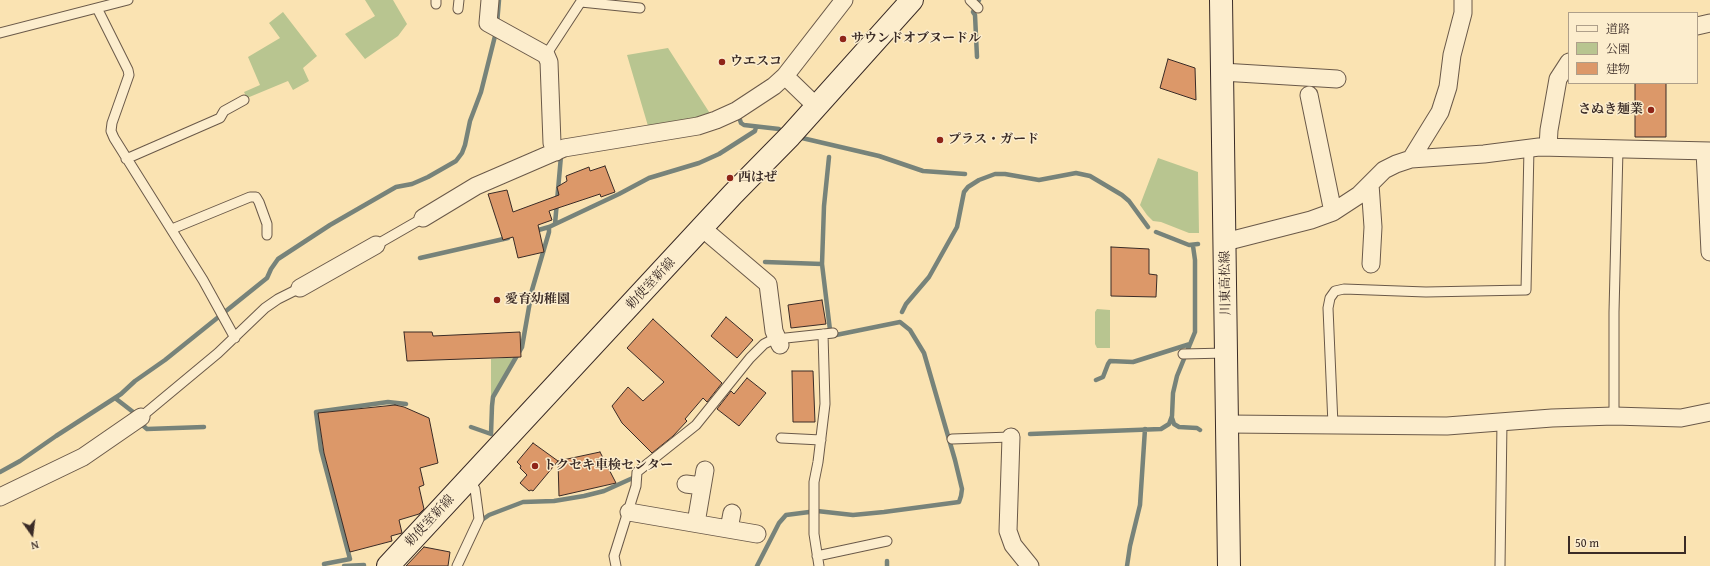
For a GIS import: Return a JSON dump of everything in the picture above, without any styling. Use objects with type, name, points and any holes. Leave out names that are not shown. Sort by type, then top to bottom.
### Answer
[{"type":"main road","name":"勅使室新線","points":[[388,566],[702,228],[791,135],[912,0]]},
{"type":"main road","name":"川東高松線","points":[[1221,0],[1229,566]]},
{"type":"street","points":[[490,0],[488,23],[546,55],[549,62],[552,143],[556,152]]},
{"type":"street","points":[[423,218],[476,186],[564,148],[698,126],[736,111],[774,86],[786,76],[844,0]]},
{"type":"street","points":[[1411,159],[1440,112],[1448,87],[1452,55],[1463,13],[1463,0]]},
{"type":"street","points":[[1698,26],[1710,23]]},
{"type":"street","points":[[1548,147],[1549,130],[1558,79],[1568,64]]},
{"type":"street","points":[[1222,72],[1337,79]]},
{"type":"street","points":[[786,76],[816,106]]},
{"type":"street","points":[[1309,95],[1333,212]]},
{"type":"street","points":[[1225,242],[1311,220],[1333,212],[1359,195],[1384,170],[1411,159],[1484,154],[1548,147],[1707,151],[1710,252]]},
{"type":"street","points":[[1370,184],[1373,227],[1371,264]]},
{"type":"street","points":[[702,228],[768,284],[774,331],[779,342]]},
{"type":"street","points":[[300,288],[376,245]]},
{"type":"street","points":[[1227,424],[1447,426],[1614,416],[1681,418],[1710,412]]},
{"type":"street","points":[[0,497],[83,457],[141,417]]},
{"type":"street","points":[[1011,437],[1008,531],[1013,545],[1030,566]]},
{"type":"street","points":[[696,523],[698,480]]},
{"type":"street","points":[[629,512],[696,523],[731,521],[757,534]]},
{"type":"lane","points":[[0,33],[128,0]]},
{"type":"lane","points":[[970,0],[978,8]]},
{"type":"lane","points":[[546,55],[582,1],[640,8]]},
{"type":"lane","points":[[97,8],[128,70],[128,78],[116,109],[112,123],[112,131],[126,159],[172,229],[203,280],[235,338]]},
{"type":"lane","points":[[126,159],[220,118],[224,111],[244,100]]},
{"type":"lane","points":[[1333,425],[1328,308],[1330,298],[1334,292],[1344,289],[1426,292],[1526,290],[1529,148]]},
{"type":"lane","points":[[1614,416],[1614,312],[1618,149]]},
{"type":"lane","points":[[172,229],[250,197],[256,197],[267,224],[267,235]]},
{"type":"lane","points":[[376,245],[423,218]]},
{"type":"lane","points":[[141,417],[235,338],[265,308],[278,299],[300,288]]},
{"type":"lane","points":[[616,566],[614,556],[629,512],[636,486],[637,472],[696,425],[750,358],[764,344],[833,333]]},
{"type":"lane","points":[[819,566],[814,534],[814,482],[825,404],[823,334]]},
{"type":"lane","points":[[1183,354],[1226,353]]},
{"type":"lane","points":[[1500,566],[1502,422]]},
{"type":"lane","points":[[952,439],[1011,437]]},
{"type":"lane","points":[[781,438],[821,440]]},
{"type":"lane","points":[[457,566],[479,519],[475,489],[469,479]]},
{"type":"lane","points":[[817,556],[887,541]]},
{"type":"green space","points":[[365,0],[393,0],[407,24],[398,36],[365,59],[345,34],[375,16]]},
{"type":"green space","points":[[283,12],[317,56],[303,68],[309,81],[293,90],[288,81],[247,98],[244,92],[260,85],[248,57],[280,38],[269,23]]},
{"type":"green space","points":[[668,48],[711,115],[648,126],[627,55]]},
{"type":"green space","points":[[1158,158],[1198,172],[1199,233],[1189,233],[1161,222],[1153,221],[1140,205]]},
{"type":"green space","points":[[1097,309],[1110,310],[1110,348],[1097,348],[1095,344],[1095,312]]},
{"type":"green space","points":[[515,357],[493,396],[491,404],[491,359]]},
{"type":"building","points":[[1168,59],[1195,68],[1196,100],[1160,88]]},
{"type":"building","name":"さぬき麺業","points":[[1635,84],[1666,84],[1666,137],[1635,137]]},
{"type":"building","points":[[605,166],[615,192],[601,197],[600,194],[549,211],[552,220],[538,225],[544,252],[518,258],[513,237],[503,240],[488,194],[507,190],[513,212],[559,195],[557,187],[567,181],[566,176],[589,167],[590,171]]},
{"type":"building","points":[[1111,247],[1149,249],[1149,274],[1157,275],[1156,297],[1111,296]]},
{"type":"building","points":[[822,300],[826,324],[791,328],[788,305]]},
{"type":"building","points":[[726,317],[753,340],[737,358],[711,336]]},
{"type":"building","points":[[653,319],[722,383],[707,402],[703,398],[685,419],[687,421],[673,436],[652,453],[622,423],[612,406],[628,387],[643,401],[664,382],[627,348]]},
{"type":"building","points":[[404,332],[432,332],[433,336],[520,332],[521,357],[407,361]]},
{"type":"building","points":[[792,371],[813,371],[815,422],[793,422]]},
{"type":"building","points":[[747,378],[766,393],[739,426],[717,409],[731,391],[734,394]]},
{"type":"building","points":[[395,405],[404,407],[429,418],[438,463],[420,468],[424,485],[419,487],[424,509],[419,514],[399,520],[402,533],[391,536],[392,541],[350,552],[324,453],[318,413]]},
{"type":"building","points":[[533,443],[558,461],[533,491],[529,491],[520,483],[527,475],[520,468],[521,466],[517,462]]},
{"type":"building","points":[[600,452],[616,483],[559,496],[558,461]]},
{"type":"building","points":[[424,547],[450,552],[448,566],[406,566]]},
{"type":"waterway","points":[[497,24],[499,0]]},
{"type":"waterway","points":[[977,57],[975,15],[973,12],[979,0]]},
{"type":"waterway","points":[[0,472],[20,461],[121,394],[135,381],[165,360],[267,278],[278,259],[330,225],[396,187],[412,184],[428,177],[456,161],[462,153],[465,145],[470,121],[481,92],[496,32]]},
{"type":"waterway","points":[[739,117],[741,123],[744,125],[779,129]]},
{"type":"waterway","points":[[535,231],[549,227],[649,178],[699,163],[719,154],[755,131],[756,127]]},
{"type":"waterway","points":[[802,138],[879,156],[923,171],[965,174]]},
{"type":"waterway","points":[[555,224],[561,156]]},
{"type":"waterway","points":[[829,157],[824,206],[822,264],[830,330]]},
{"type":"waterway","points":[[902,312],[906,304],[929,277],[957,227],[964,192],[968,187],[979,180],[995,174],[1005,174],[1039,180],[1076,173],[1090,176],[1122,195],[1129,201],[1148,227]]},
{"type":"waterway","points":[[471,427],[491,434],[493,397],[522,347],[532,290],[549,232],[549,227]]},
{"type":"waterway","points":[[1156,232],[1189,245],[1198,244]]},
{"type":"waterway","points":[[420,258],[508,238]]},
{"type":"waterway","points":[[1030,434],[1161,429],[1169,424],[1172,416],[1173,393],[1177,376],[1195,332],[1195,260],[1193,246]]},
{"type":"waterway","points":[[765,262],[822,264]]},
{"type":"waterway","points":[[757,566],[779,523],[786,515],[817,511],[853,515],[884,512],[959,502],[961,496],[962,489],[955,460],[924,353],[910,330],[900,322],[831,336]]},
{"type":"waterway","points":[[1096,380],[1103,377],[1110,361],[1133,362],[1190,344]]},
{"type":"waterway","points":[[115,398],[137,415],[140,423],[147,429],[204,427]]},
{"type":"waterway","points":[[324,564],[350,559],[321,450],[316,412],[388,402],[406,404]]},
{"type":"waterway","points":[[1172,418],[1174,424],[1179,427],[1197,428],[1200,430]]},
{"type":"waterway","points":[[1127,566],[1130,546],[1140,505],[1145,429]]},
{"type":"waterway","points":[[479,522],[489,515],[523,502],[554,501],[584,496],[604,491],[635,477]]},
{"type":"waterway","points":[[887,561],[887,566]]},
{"type":"waterway","points":[[344,566],[364,565]]},
{"type":"place","name":"サウンドオブヌードル","points":[[843,39]]},
{"type":"place","name":"ウエスコ","points":[[722,62]]},
{"type":"place","name":"さぬき麺業","points":[[1651,110]]},
{"type":"place","name":"プラス・ガード","points":[[940,140]]},
{"type":"place","name":"西はぜ","points":[[730,178]]},
{"type":"place","name":"愛育幼稚園","points":[[497,300]]},
{"type":"place","name":"トクセキ車検センター","points":[[535,466]]}]
